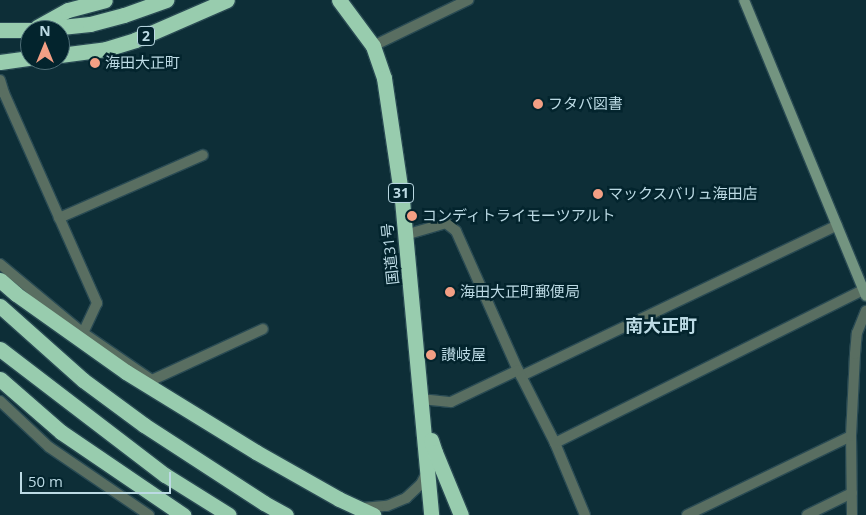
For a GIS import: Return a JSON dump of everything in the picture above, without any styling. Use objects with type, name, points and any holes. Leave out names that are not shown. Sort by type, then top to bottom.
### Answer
[{"type":"highway","points":[[50,20],[68,10],[105,0]]},
{"type":"highway","name":"2","points":[[70,26],[90,24],[124,15],[166,0]]},
{"type":"highway","name":"2","points":[[70,54],[106,49],[135,40],[227,0]]},
{"type":"highway","name":"国道31号","points":[[339,0],[373,46],[384,78],[405,235],[422,399],[431,515]]},
{"type":"highway","name":"2","points":[[0,30],[20,30]]},
{"type":"highway","points":[[0,62],[20,59]]},
{"type":"highway","points":[[0,280],[16,294],[126,372],[256,452],[338,499],[370,513]]},
{"type":"highway","points":[[0,306],[83,380],[144,425],[286,515]]},
{"type":"highway","points":[[0,349],[165,475],[229,515]]},
{"type":"highway","points":[[0,379],[61,432],[182,515]]},
{"type":"highway","name":"国道31号","points":[[422,399],[434,452],[461,515]]},
{"type":"street","points":[[373,46],[468,0]]},
{"type":"street","points":[[555,443],[865,293],[744,0]]},
{"type":"street","points":[[0,80],[4,93],[97,303],[83,333]]},
{"type":"street","points":[[59,218],[203,155]]},
{"type":"street","points":[[405,235],[446,223],[456,231],[519,373],[555,443],[585,515]]},
{"type":"street","points":[[422,399],[451,402],[519,373],[836,225]]},
{"type":"street","points":[[0,264],[83,333],[206,417],[370,513],[406,498],[421,484],[428,471]]},
{"type":"street","points":[[852,515],[851,436],[857,333],[866,311]]},
{"type":"street","points":[[152,380],[262,329]]},
{"type":"street","points":[[0,401],[49,447],[149,515]]},
{"type":"street","points":[[687,515],[851,436]]},
{"type":"street","points":[[807,515],[852,493]]},
{"type":"place","name":"海田大正町","points":[[95,63]]},
{"type":"place","name":"フタバ図書","points":[[538,104]]},
{"type":"place","name":"マックスバリュ海田店","points":[[598,194]]},
{"type":"place","name":"コンディトライモーツアルト","points":[[412,216]]},
{"type":"place","name":"海田大正町郵便局","points":[[450,292]]},
{"type":"place","name":"讃岐屋","points":[[431,355]]},
{"type":"district","name":"南大正町","points":[[661,325]]}]
